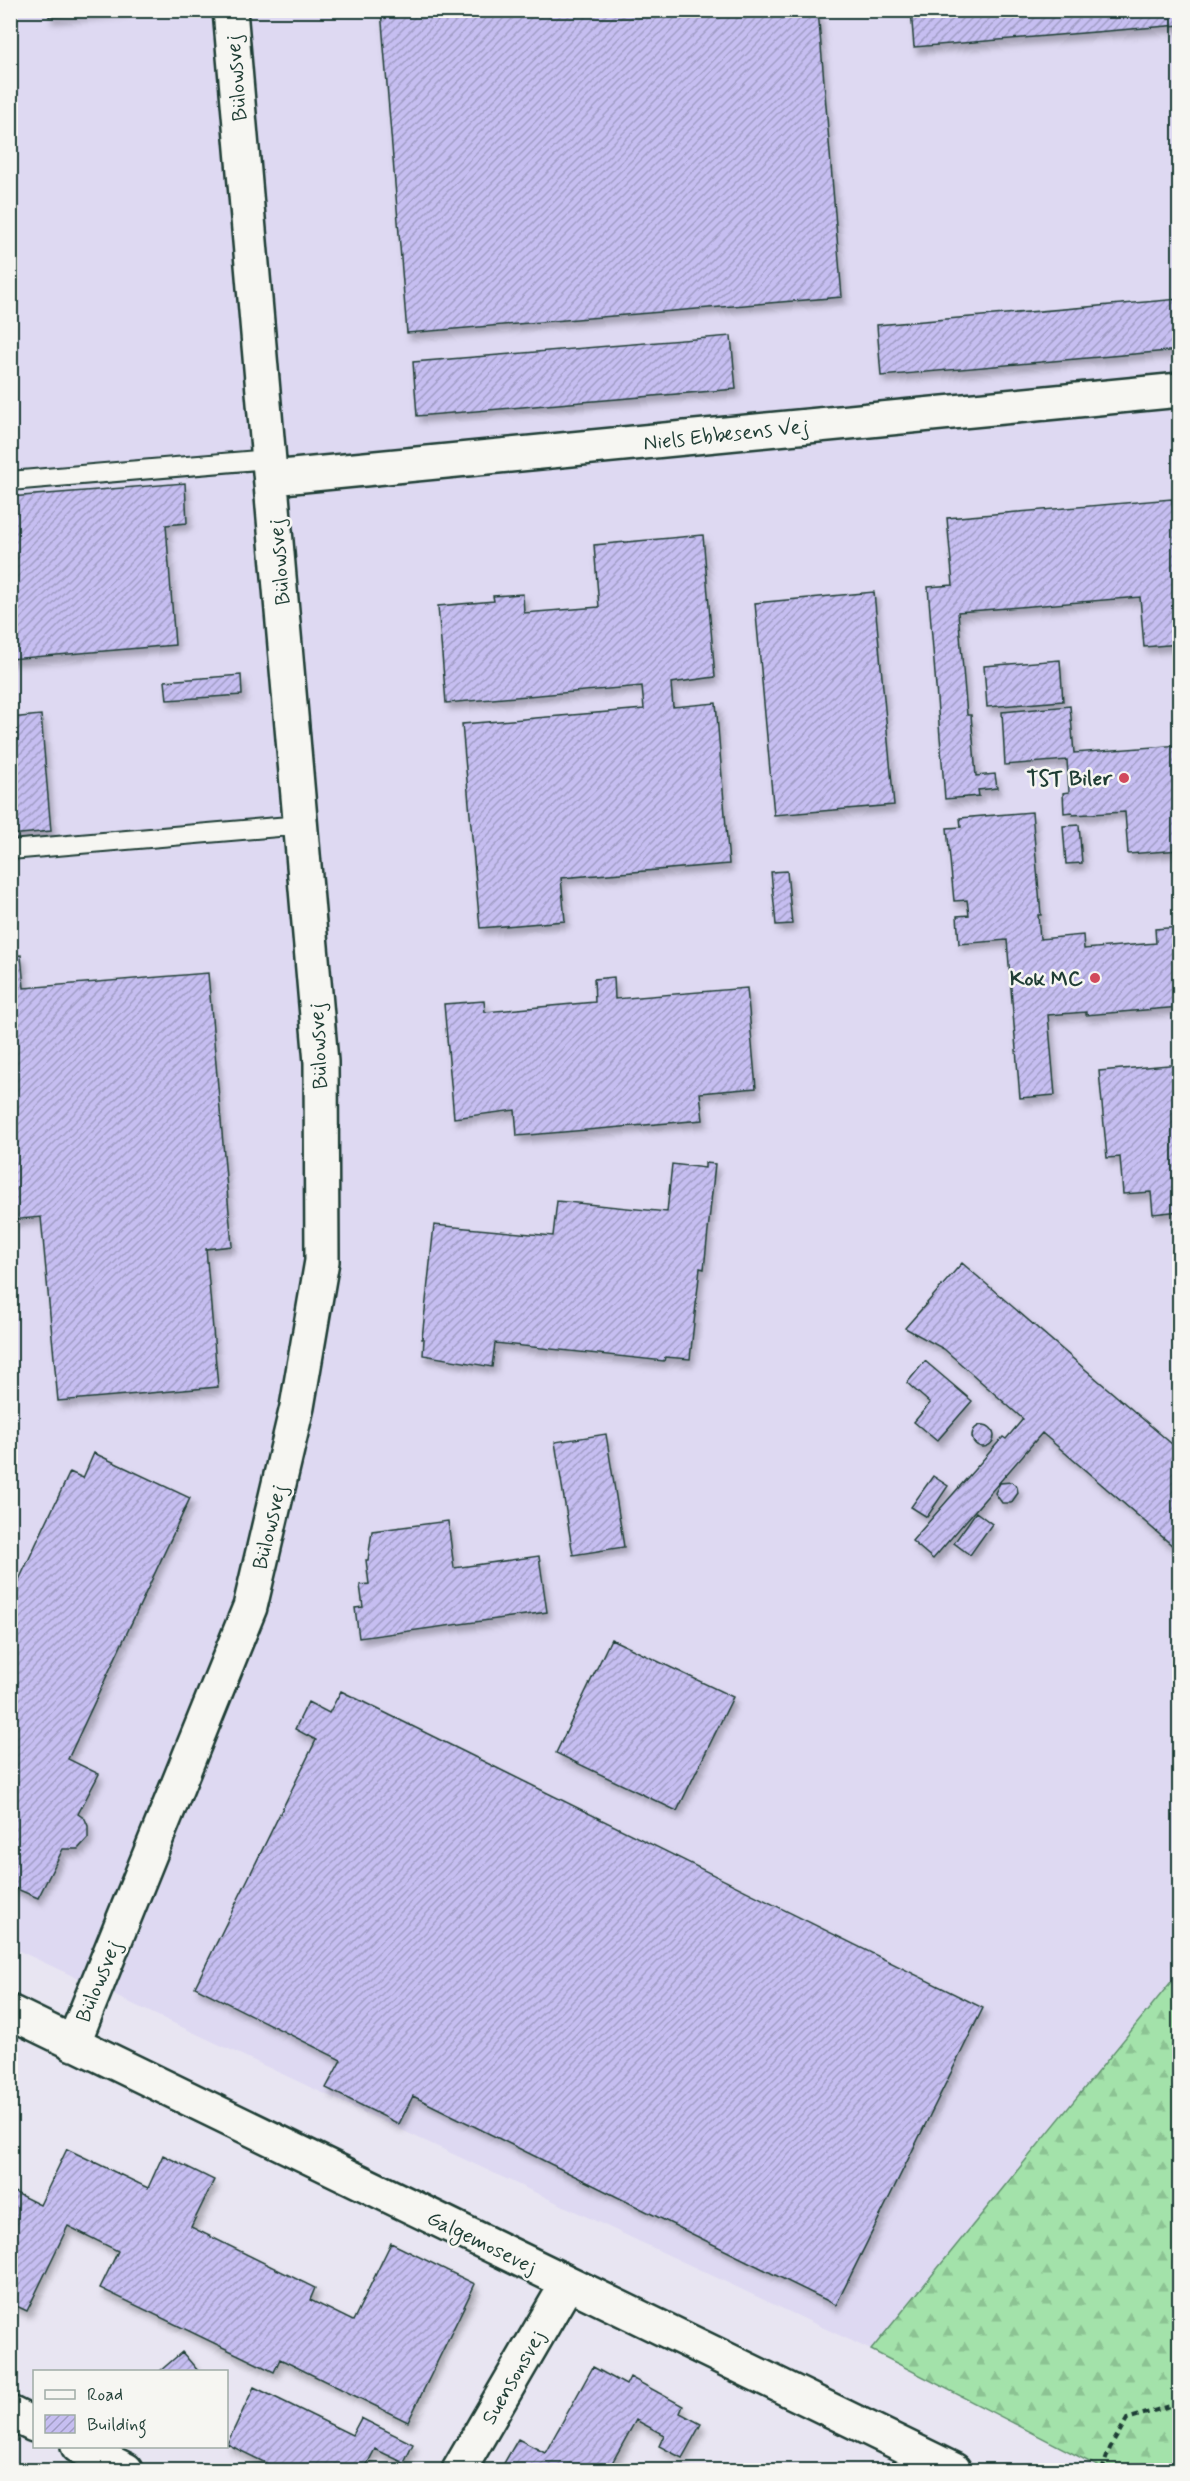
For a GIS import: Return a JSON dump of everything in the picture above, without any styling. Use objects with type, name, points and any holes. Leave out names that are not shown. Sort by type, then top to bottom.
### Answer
[{"type":"street","name":"Bülowsvej","points":[[73,2044],[250,1607],[297,1407],[322,1261],[321,1062],[230,10]]},
{"type":"street","name":"Niels Ebbesens Vej","points":[[271,469],[1179,390]]},
{"type":"street","name":"Galgemosevej","points":[[10,2012],[954,2470]]},
{"type":"street","name":"Suensonsvej","points":[[459,2470],[567,2284]]},
{"type":"street","points":[[10,2413],[33,2424]]},
{"type":"street","points":[[82,2448],[126,2470]]},
{"type":"lane","points":[[10,480],[271,469]]},
{"type":"lane","points":[[10,850],[301,825]]},
{"type":"path","points":[[1102,2470],[1110,2448],[1127,2420],[1179,2403]]},
{"type":"shaded area","points":[[11,11],[1179,11],[1179,1972],[871,2350],[11,1947]]},
{"type":"green space","points":[[1179,1972],[1179,2470],[1105,2470],[871,2350]]},
{"type":"building","points":[[49,10],[123,10],[49,17]]},
{"type":"building","points":[[381,10],[818,10],[842,297],[407,333]]},
{"type":"building","points":[[911,10],[1180,10],[1180,25],[914,47]]},
{"type":"building","points":[[1180,299],[1180,350],[881,376],[877,325]]},
{"type":"building","points":[[731,336],[736,389],[417,416],[413,362]]},
{"type":"building","points":[[185,483],[187,523],[166,525],[175,645],[10,659],[10,497]]},
{"type":"building","points":[[1172,499],[1180,588],[1180,644],[1144,647],[1140,597],[958,612],[967,715],[971,715],[976,776],[995,774],[997,788],[978,790],[979,796],[945,799],[928,587],[953,585],[947,518]]},
{"type":"building","points":[[703,535],[715,677],[671,683],[673,707],[716,703],[729,864],[561,878],[565,921],[480,928],[462,724],[644,709],[642,686],[446,703],[438,606],[494,601],[493,596],[523,594],[524,613],[599,607],[594,545]]},
{"type":"building","points":[[874,592],[894,805],[774,815],[755,603]]},
{"type":"building","points":[[1060,660],[1063,701],[987,707],[984,666]]},
{"type":"building","points":[[241,675],[242,695],[167,700],[165,681]]},
{"type":"building","name":"TST Biler","points":[[1070,706],[1074,753],[1180,745],[1180,850],[1128,854],[1125,812],[1073,815],[1072,812],[1064,813],[1063,793],[1069,792],[1067,760],[1005,765],[1002,712]]},
{"type":"building","points":[[41,715],[51,831],[10,835],[10,718]]},
{"type":"building","name":"Kok MC","points":[[1032,812],[1041,915],[1038,915],[1040,939],[1083,935],[1084,949],[1156,943],[1155,929],[1180,927],[1180,1007],[1086,1015],[1086,1012],[1048,1015],[1055,1095],[1020,1098],[1007,940],[959,944],[957,916],[969,915],[967,900],[954,901],[947,828],[961,827],[960,818]]},
{"type":"building","points":[[1079,825],[1082,863],[1066,864],[1063,826]]},
{"type":"building","points":[[787,871],[792,924],[776,925],[771,872]]},
{"type":"building","points":[[21,955],[24,988],[208,973],[232,1246],[206,1249],[218,1387],[58,1401],[41,1217],[10,1220],[10,956]]},
{"type":"building","points":[[614,977],[615,999],[747,988],[756,1088],[700,1093],[703,1120],[517,1136],[515,1110],[454,1118],[444,1004],[484,1001],[485,1012],[595,1002],[594,979]]},
{"type":"building","points":[[1180,1064],[1180,1211],[1153,1214],[1151,1192],[1123,1194],[1120,1157],[1107,1158],[1099,1071]]},
{"type":"building","points":[[705,1163],[715,1164],[704,1269],[700,1268],[690,1359],[665,1357],[664,1361],[495,1343],[492,1367],[423,1355],[424,1339],[422,1339],[434,1225],[553,1236],[557,1201],[667,1212],[672,1164],[705,1168]]},
{"type":"building","points":[[962,1263],[1180,1451],[1180,1552],[1042,1433],[933,1559],[912,1541],[1003,1437],[1006,1439],[1023,1419],[944,1349],[905,1328]]},
{"type":"building","points":[[925,1361],[972,1401],[937,1441],[914,1422],[930,1403],[907,1383]]},
{"type":"building","points":[[983,1425],[991,1428],[994,1436],[991,1444],[983,1447],[975,1444],[972,1436],[975,1428]]},
{"type":"building","points":[[606,1434],[624,1547],[573,1555],[555,1442]]},
{"type":"building","points":[[94,1453],[190,1498],[68,1759],[99,1774],[78,1814],[85,1819],[88,1826],[88,1838],[78,1849],[63,1849],[38,1898],[10,1886],[10,1599],[70,1472],[83,1478]]},
{"type":"building","points":[[933,1476],[948,1486],[927,1517],[911,1507]]},
{"type":"building","points":[[1012,1482],[1017,1487],[1018,1493],[1011,1503],[1002,1503],[995,1493],[1000,1483]]},
{"type":"building","points":[[976,1512],[992,1524],[970,1555],[954,1543]]},
{"type":"building","points":[[448,1521],[454,1568],[539,1556],[547,1612],[359,1638],[355,1608],[363,1607],[360,1585],[369,1584],[366,1560],[368,1560],[372,1531]]},
{"type":"building","points":[[611,1639],[733,1697],[677,1811],[556,1753]]},
{"type":"building","points":[[341,1691],[983,2008],[836,2305],[413,2096],[399,2124],[326,2088],[341,2060],[195,1987],[316,1740],[295,1729],[308,1702],[329,1713]]},
{"type":"building","points":[[67,2149],[148,2188],[163,2155],[214,2180],[191,2227],[315,2288],[310,2300],[353,2321],[391,2243],[475,2284],[408,2422],[280,2359],[274,2372],[100,2288],[118,2251],[68,2226],[27,2311],[10,2303],[10,2190],[40,2205]]},
{"type":"building","points":[[182,2352],[197,2370],[161,2370]]},
{"type":"building","points":[[593,2367],[626,2385],[630,2377],[683,2406],[680,2413],[701,2424],[682,2458],[659,2446],[664,2435],[636,2420],[608,2470],[500,2470],[518,2439],[545,2453]]},
{"type":"building","points":[[254,2387],[352,2435],[361,2418],[413,2444],[404,2463],[375,2449],[364,2470],[280,2470],[228,2444]]},
{"type":"place","name":"TST Biler","points":[[1124,778]]},
{"type":"place","name":"Kok MC","points":[[1095,978]]}]
